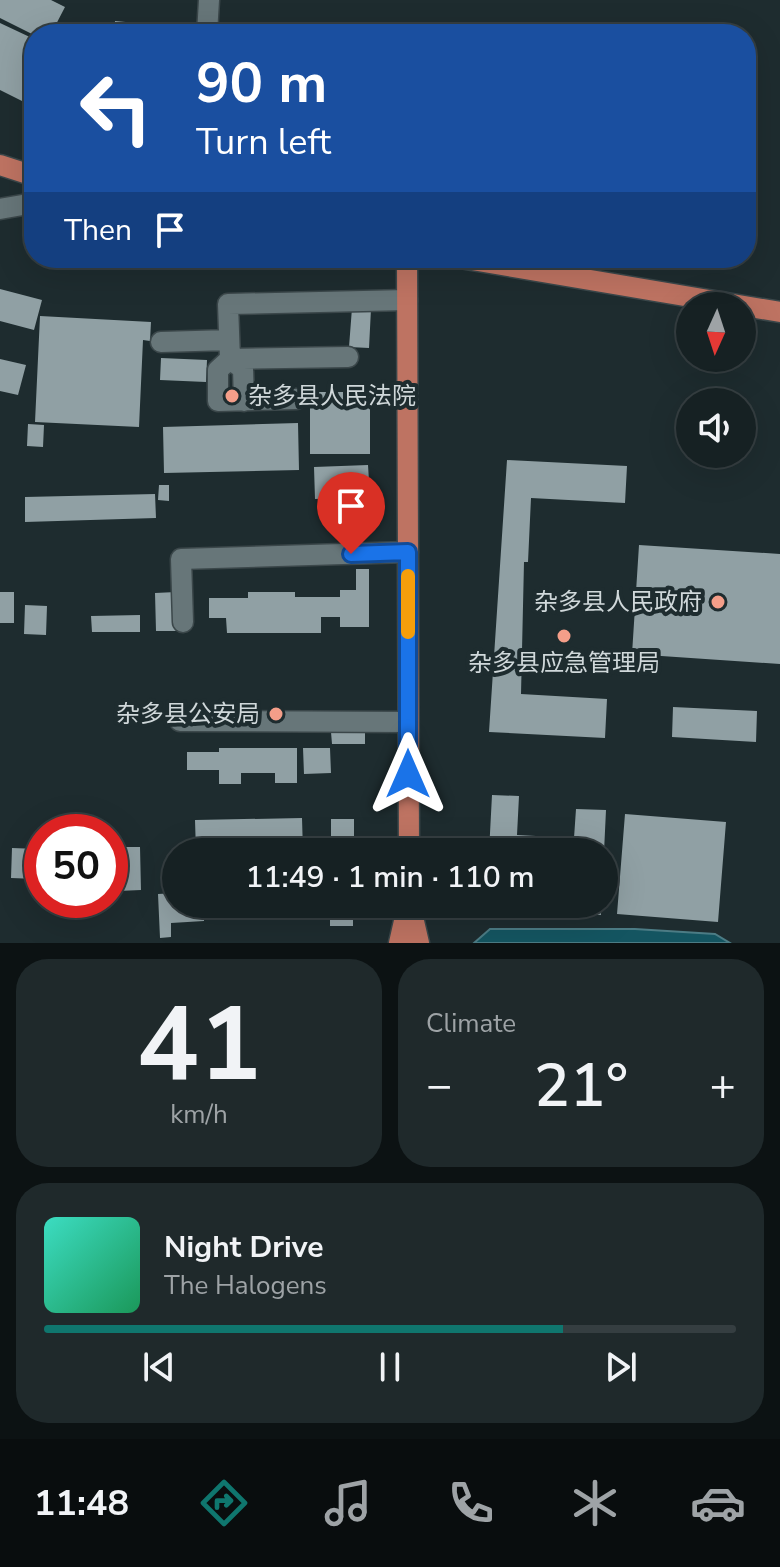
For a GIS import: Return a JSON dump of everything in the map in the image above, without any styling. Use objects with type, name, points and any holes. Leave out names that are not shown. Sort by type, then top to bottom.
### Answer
[{"type":"main road","points":[[0,165],[24,173]]},
{"type":"main road","points":[[407,268],[409,838]]},
{"type":"main road","points":[[519,268],[780,312]]},
{"type":"main road","points":[[399,943],[405,918]]},
{"type":"main road","points":[[413,918],[419,943]]},
{"type":"street","points":[[208,24],[209,0]]},
{"type":"street","points":[[0,209],[24,205]]},
{"type":"street","points":[[296,399],[244,401],[243,369],[229,350],[228,304],[407,300]]},
{"type":"street","points":[[161,342],[229,350],[348,357]]},
{"type":"street","points":[[183,622],[181,559],[408,552]]},
{"type":"street","points":[[180,721],[408,722]]},
{"type":"water","points":[[490,929],[635,929],[715,934],[730,943],[474,943]]},
{"type":"building","points":[[0,0],[51,0],[65,7],[56,24],[24,24],[24,30],[0,18]]},
{"type":"building","points":[[115,21],[136,23],[136,24],[115,24]]},
{"type":"building","points":[[0,23],[24,34],[24,102],[0,90]]},
{"type":"building","points":[[0,289],[42,300],[34,330],[0,321]]},
{"type":"building","points":[[352,308],[371,309],[369,348],[349,347]]},
{"type":"building","points":[[40,316],[151,322],[150,341],[143,340],[139,427],[35,422]]},
{"type":"building","points":[[161,358],[207,360],[206,382],[160,380]]},
{"type":"building","points":[[0,359],[26,365],[18,395],[0,391]]},
{"type":"building","points":[[310,392],[370,392],[370,454],[310,454]]},
{"type":"building","points":[[298,423],[299,470],[164,473],[163,427]]},
{"type":"building","points":[[28,424],[44,425],[43,447],[27,446]]},
{"type":"building","points":[[507,460],[627,466],[625,503],[531,498],[528,562],[524,562],[521,694],[607,699],[605,738],[489,732]]},
{"type":"building","points":[[368,465],[370,497],[315,499],[314,467]]},
{"type":"building","points":[[159,485],[169,485],[169,501],[158,500]]},
{"type":"building","points":[[155,494],[156,518],[25,522],[25,497]]},
{"type":"building","points":[[639,545],[780,554],[780,664],[632,654]]},
{"type":"building","points":[[356,569],[369,569],[369,627],[340,627],[340,617],[321,617],[321,633],[227,633],[226,618],[209,618],[209,598],[248,598],[248,592],[295,592],[295,597],[340,597],[340,590],[356,590]]},
{"type":"building","points":[[0,592],[14,592],[14,623],[0,623]]},
{"type":"building","points":[[176,592],[177,631],[156,631],[155,593]]},
{"type":"building","points":[[25,605],[47,606],[46,635],[24,634]]},
{"type":"building","points":[[140,615],[140,632],[92,632],[91,616]]},
{"type":"building","points":[[673,707],[757,711],[756,742],[672,737]]},
{"type":"building","points":[[331,732],[365,732],[365,744],[332,744]]},
{"type":"building","points":[[219,748],[297,748],[297,783],[275,783],[275,773],[241,773],[241,784],[219,784],[219,770],[187,770],[187,752],[219,752]]},
{"type":"building","points":[[303,748],[330,748],[331,773],[304,774]]},
{"type":"building","points":[[492,795],[519,796],[517,835],[574,838],[490,838]]},
{"type":"building","points":[[576,809],[606,810],[605,838],[574,838]]},
{"type":"building","points":[[625,814],[726,822],[718,922],[618,914]]},
{"type":"building","points":[[302,818],[303,838],[196,838],[195,820]]},
{"type":"building","points":[[331,819],[354,819],[354,838],[331,838]]},
{"type":"building","points":[[128,847],[140,847],[141,890],[128,891]]},
{"type":"building","points":[[12,848],[24,848],[24,878],[11,878]]},
{"type":"building","points":[[158,894],[162,894],[162,918],[204,918],[204,921],[171,923],[171,937],[160,938]]},
{"type":"building","points":[[330,918],[353,918],[353,926],[330,926]]},
{"type":"slow traffic","points":[[408,576],[408,632]]},
{"type":"place","name":"杂多县人民法院","points":[[232,396]]},
{"type":"place","name":"杂多县人民政府","points":[[718,602]]},
{"type":"place","name":"杂多县应急管理局","points":[[564,636]]},
{"type":"place","name":"杂多县公安局","points":[[276,714]]},
{"type":"route","points":[[351,554],[408,552],[408,774]]}]
